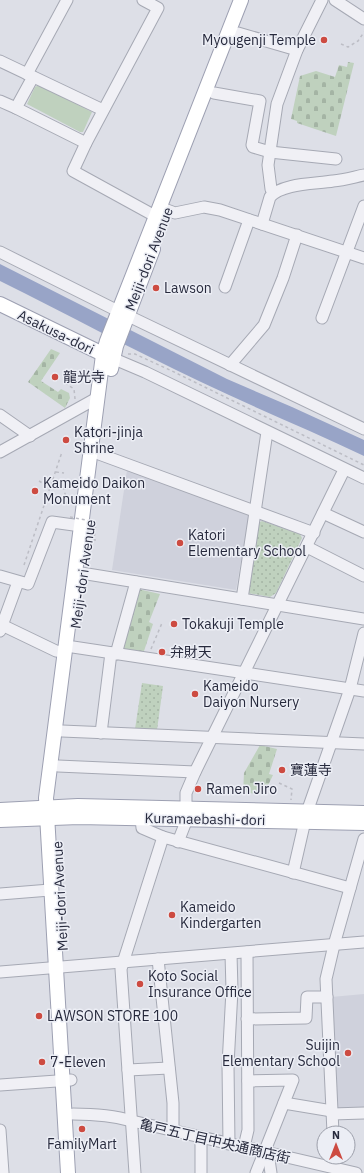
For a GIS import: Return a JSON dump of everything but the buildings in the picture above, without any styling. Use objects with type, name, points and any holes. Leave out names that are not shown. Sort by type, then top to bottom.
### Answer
[{"type":"main road","name":"Meiji-dori Avenue","points":[[79,572],[82,526],[97,398],[113,351],[122,316],[241,0]]},
{"type":"main road","name":"Meiji-dori Avenue","points":[[161,211],[214,93],[250,0]]},
{"type":"main road","name":"Asakusa-dori","points":[[0,304],[113,351]]},
{"type":"main road","name":"Meiji-dori Avenue","points":[[59,968],[50,890],[51,813],[79,572],[99,454],[113,351]]},
{"type":"main road","name":"Meiji-dori Avenue","points":[[68,1173],[66,1081],[51,813],[62,731],[69,649]]},
{"type":"main road","points":[[0,810],[51,813]]},
{"type":"main road","points":[[0,820],[51,813]]},
{"type":"main road","name":"Kuramaebashi-dori","points":[[51,813],[306,817],[364,823]]},
{"type":"main road","name":"Kuramaebashi-dori","points":[[51,813],[141,818],[187,814]]},
{"type":"main road","name":"Kuramaebashi-dori","points":[[306,817],[364,813]]},
{"type":"main road","name":"Meiji-dori Avenue","points":[[66,1081],[73,1114],[76,1173]]},
{"type":"street","points":[[16,108],[66,0]]},
{"type":"street","points":[[143,0],[158,8],[103,110],[73,171],[161,211],[175,214],[204,207],[220,210],[364,258]]},
{"type":"street","points":[[273,194],[268,165],[278,104],[297,50],[322,0]]},
{"type":"street","points":[[335,0],[364,19]]},
{"type":"street","points":[[238,33],[297,50]]},
{"type":"street","points":[[0,61],[103,110]]},
{"type":"street","points":[[214,93],[260,101],[252,145],[253,147],[270,152],[336,158]]},
{"type":"street","points":[[0,100],[86,143]]},
{"type":"street","points":[[262,224],[270,197],[273,194],[293,186],[364,175]]},
{"type":"street","points":[[322,318],[346,252],[363,211]]},
{"type":"street","points":[[225,287],[249,220]]},
{"type":"street","points":[[230,365],[264,325],[283,278],[297,235]]},
{"type":"street","points":[[0,252],[122,316],[363,428]]},
{"type":"street","points":[[113,351],[145,372],[344,470],[364,478]]},
{"type":"street","points":[[113,351],[120,356],[156,371],[364,471]]},
{"type":"street","points":[[2,449],[30,436],[76,408],[97,398]]},
{"type":"street","points":[[0,415],[30,436]]},
{"type":"street","points":[[242,599],[267,432]]},
{"type":"street","points":[[99,454],[314,533]]},
{"type":"street","points":[[178,842],[187,814],[186,793],[344,470]]},
{"type":"street","points":[[323,513],[364,532]]},
{"type":"street","points":[[0,576],[28,584],[52,522],[82,526]]},
{"type":"street","points":[[307,547],[364,576]]},
{"type":"street","points":[[79,572],[242,599],[364,617]]},
{"type":"street","points":[[18,582],[1,628],[56,651],[69,649],[114,653],[364,691]]},
{"type":"street","points":[[101,733],[114,653],[136,582]]},
{"type":"street","points":[[293,873],[306,817],[350,689],[364,633]]},
{"type":"street","points":[[62,731],[364,744]]},
{"type":"street","points":[[58,766],[196,772]]},
{"type":"street","points":[[141,818],[142,828],[163,837],[350,888]]},
{"type":"street","points":[[135,1173],[121,969],[163,837]]},
{"type":"street","points":[[333,1125],[326,979],[350,888],[362,852],[364,839]]},
{"type":"street","points":[[0,894],[50,890]]},
{"type":"street","points":[[0,972],[364,942]]},
{"type":"street","points":[[244,1147],[248,1130],[247,952]]},
{"type":"street","points":[[229,1144],[228,1065],[232,990],[231,954]]},
{"type":"street","points":[[158,959],[170,1068],[173,1103],[173,1131]]},
{"type":"street","points":[[247,1019],[306,1018],[307,998],[327,997]]},
{"type":"street","points":[[128,1070],[170,1068]]},
{"type":"street","points":[[248,1080],[293,1080],[266,1152],[256,1173]]},
{"type":"street","points":[[0,1085],[66,1081]]},
{"type":"street","points":[[284,1103],[332,1113],[364,1113]]},
{"type":"street","name":"亀戸五丁目中央通商店街","points":[[73,1114],[99,1114],[356,1173]]},
{"type":"street","points":[[0,1130],[3,1173]]},
{"type":"street","points":[[201,1137],[201,1173]]},
{"type":"street","points":[[266,1152],[271,1173]]},
{"type":"path","points":[[341,44],[348,47],[358,41],[364,32]]},
{"type":"path","points":[[113,351],[135,354],[364,465]]},
{"type":"path","points":[[65,383],[74,389],[76,408]]},
{"type":"path","points":[[18,582],[48,500],[62,452]]},
{"type":"path","points":[[56,472],[64,474]]},
{"type":"path","points":[[39,481],[51,487],[65,489],[65,502]]},
{"type":"path","points":[[48,500],[77,504]]},
{"type":"path","points":[[70,518],[96,522],[94,540],[96,540]]},
{"type":"path","points":[[147,658],[162,623]]},
{"type":"path","points":[[279,784],[292,790],[291,800]]},
{"type":"shaded area","name":"Katori Elementary School","points":[[127,470],[249,515],[236,590],[112,570]]},
{"type":"shaded area","name":"Suijin Elementary School","points":[[364,994],[364,1109],[337,1110],[331,997]]},
{"type":"green space","points":[[348,62],[354,63],[336,136],[297,123],[297,121],[291,119],[300,76],[316,71],[335,77],[339,65],[347,67]]},
{"type":"green space","points":[[39,85],[92,112],[83,132],[80,132],[27,104],[35,87]]},
{"type":"green space","points":[[51,349],[60,353],[41,381],[58,392],[61,389],[69,393],[70,398],[65,408],[28,382]]},
{"type":"green space","points":[[262,521],[300,534],[302,538],[276,593],[270,597],[248,593],[258,523]]},
{"type":"green space","points":[[138,589],[160,594],[149,622],[153,624],[143,654],[123,651],[121,648]]},
{"type":"green space","points":[[142,683],[163,686],[157,730],[135,729]]},
{"type":"green space","points":[[260,745],[277,749],[269,774],[273,775],[264,794],[243,793],[244,773]]},
{"type":"water","points":[[0,264],[227,379],[364,440],[364,456],[221,392],[0,281]]},
{"type":"place","name":"Myougenji Temple","points":[[324,40]]},
{"type":"place","name":"Lawson","points":[[156,288]]},
{"type":"place","name":"龍光寺","points":[[55,377]]},
{"type":"place","name":"Katori-jinja Shrine","points":[[66,440]]},
{"type":"place","name":"Kameido Daikon Monument","points":[[35,491]]},
{"type":"place","name":"Katori Elementary School","points":[[180,543]]},
{"type":"place","name":"Tokakuji Temple","points":[[174,624]]},
{"type":"place","name":"弁財天","points":[[162,652]]},
{"type":"place","name":"Kameido Daiyon Nursery","points":[[195,694]]},
{"type":"place","name":"寶蓮寺","points":[[282,770]]},
{"type":"place","name":"Ramen Jiro","points":[[198,789]]},
{"type":"place","name":"Kameido Kindergarten","points":[[172,915]]},
{"type":"place","name":"Koto Social Insurance Office","points":[[140,984]]},
{"type":"place","name":"LAWSON STORE 100","points":[[39,1016]]},
{"type":"place","name":"Suijin Elementary School","points":[[348,1053]]},
{"type":"place","name":"7-Eleven","points":[[42,1062]]},
{"type":"place","name":"FamilyMart","points":[[82,1129]]}]
